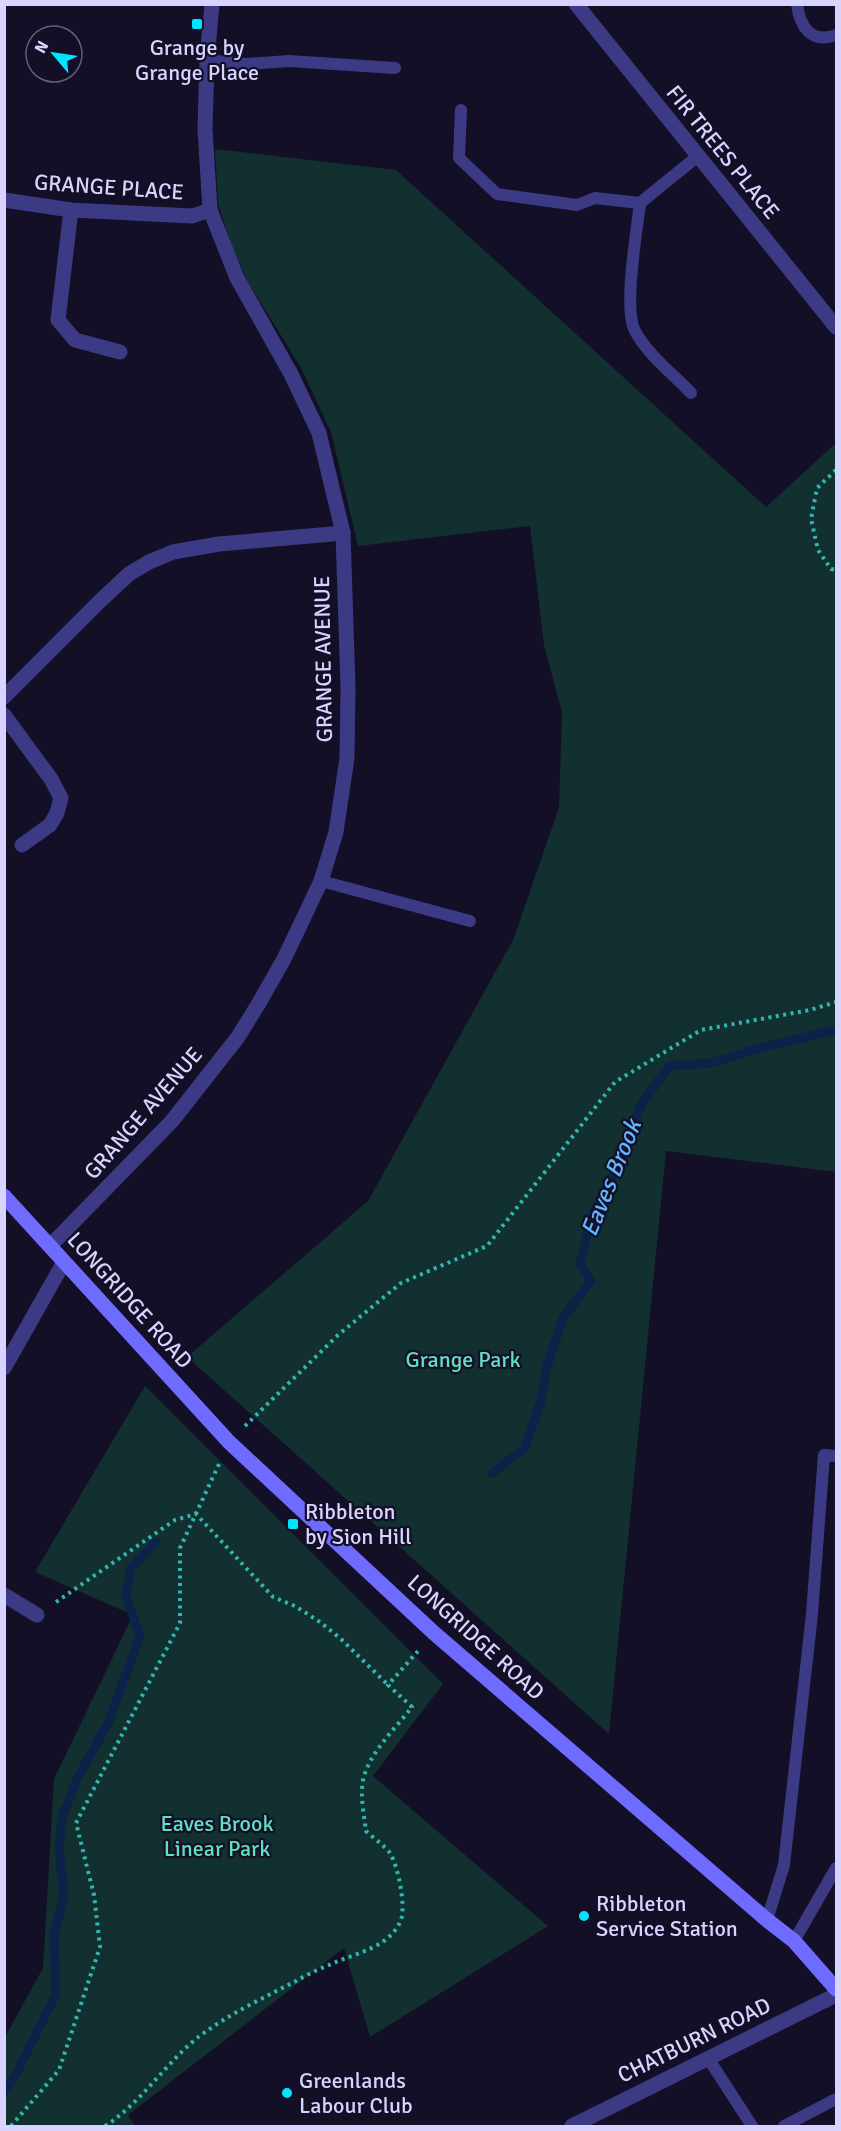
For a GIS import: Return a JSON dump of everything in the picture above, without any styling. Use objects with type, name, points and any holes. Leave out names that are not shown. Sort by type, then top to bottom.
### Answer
[{"type":"main road","name":"LONGRIDGE ROAD","points":[[4,1196],[229,1442],[434,1633],[794,1941],[837,1989]]},
{"type":"street","name":"GRANGE AVENUE","points":[[50,1246],[172,1121],[232,1045],[284,959],[321,881],[336,831],[346,758],[348,687],[343,533],[319,432],[291,374],[237,278],[210,210],[206,129],[207,60],[212,4]]},
{"type":"street","name":"FIR TREES PLACE","points":[[576,4],[837,327]]},
{"type":"street","name":"GRANGE PLACE","points":[[4,200],[71,210],[192,216],[210,210]]},
{"type":"street","points":[[71,210],[58,320],[75,340],[120,352]]},
{"type":"street","points":[[4,697],[129,574],[149,562],[173,552],[219,544],[343,533]]},
{"type":"street","points":[[4,715],[51,778],[61,798],[57,813],[50,825],[22,845]]},
{"type":"street","points":[[4,1368],[64,1262]]},
{"type":"street","points":[[4,1594],[37,1615]]},
{"type":"street","name":"CHATBURN ROAD","points":[[572,2127],[588,2122],[708,2058],[837,1995]]},
{"type":"lane","points":[[797,4],[801,22],[811,34],[821,39],[837,35]]},
{"type":"lane","points":[[207,60],[246,64],[289,61],[394,68]]},
{"type":"lane","points":[[461,110],[459,158],[496,194],[577,205],[595,198],[640,202],[698,156]]},
{"type":"lane","points":[[640,202],[630,293],[634,330],[646,346],[691,393]]},
{"type":"lane","points":[[321,881],[470,921]]},
{"type":"lane","points":[[767,1920],[784,1865],[812,1614],[824,1455],[837,1456]]},
{"type":"lane","points":[[794,1941],[837,1868]]},
{"type":"lane","points":[[708,2058],[752,2127]]},
{"type":"lane","points":[[784,2127],[837,2099]]},
{"type":"path","points":[[837,470],[817,488],[811,519],[818,550],[831,569],[837,570]]},
{"type":"path","points":[[11,2127],[59,2070],[99,1947],[94,1894],[76,1823],[180,1623],[180,1548],[229,1442],[338,1335],[401,1283],[487,1246],[615,1082],[701,1030],[810,1010],[837,1002]]},
{"type":"path","points":[[37,1615],[175,1520],[196,1514]]},
{"type":"path","points":[[105,2127],[130,2107],[177,2057],[216,2025],[299,1979],[377,1946],[384,1941],[401,1918],[401,1891],[390,1853],[366,1832],[363,1782],[370,1761],[412,1707],[320,1622],[295,1606],[273,1597],[196,1514]]},
{"type":"path","points":[[388,1685],[434,1633]]},
{"type":"green space","name":"Grange Park","points":[[215,149],[396,170],[766,507],[836,443],[836,1172],[666,1151],[609,1734],[187,1357],[368,1201],[514,938],[559,807],[562,712],[544,645],[530,526],[358,546],[331,432],[301,368],[248,282],[231,244],[218,204]]},
{"type":"green space","name":"Eaves Brook Linear Park","points":[[145,1386],[443,1684],[373,1776],[548,1926],[370,2037],[344,1948],[128,2115],[135,2126],[5,2126],[5,2037],[43,1968],[54,1779],[133,1615],[35,1572]]},
{"type":"waterway","name":"Eaves Brook","points":[[492,1473],[524,1449],[540,1404],[547,1366],[563,1318],[591,1281],[580,1265],[591,1217],[620,1163],[641,1105],[669,1066],[711,1063],[756,1049],[836,1030]]},
{"type":"waterway","points":[[4,2092],[13,2080],[56,1994],[54,1934],[64,1896],[59,1847],[62,1817],[78,1777],[109,1721],[140,1636],[126,1597],[131,1568],[156,1542]]},
{"type":"place","name":"Grange by Grange Place","points":[[197,24]]},
{"type":"place","name":"Ribbleton by Sion Hill","points":[[293,1524]]},
{"type":"place","name":"Ribbleton Service Station","points":[[584,1916]]},
{"type":"place","name":"Greenlands Labour Club","points":[[287,2093]]}]
